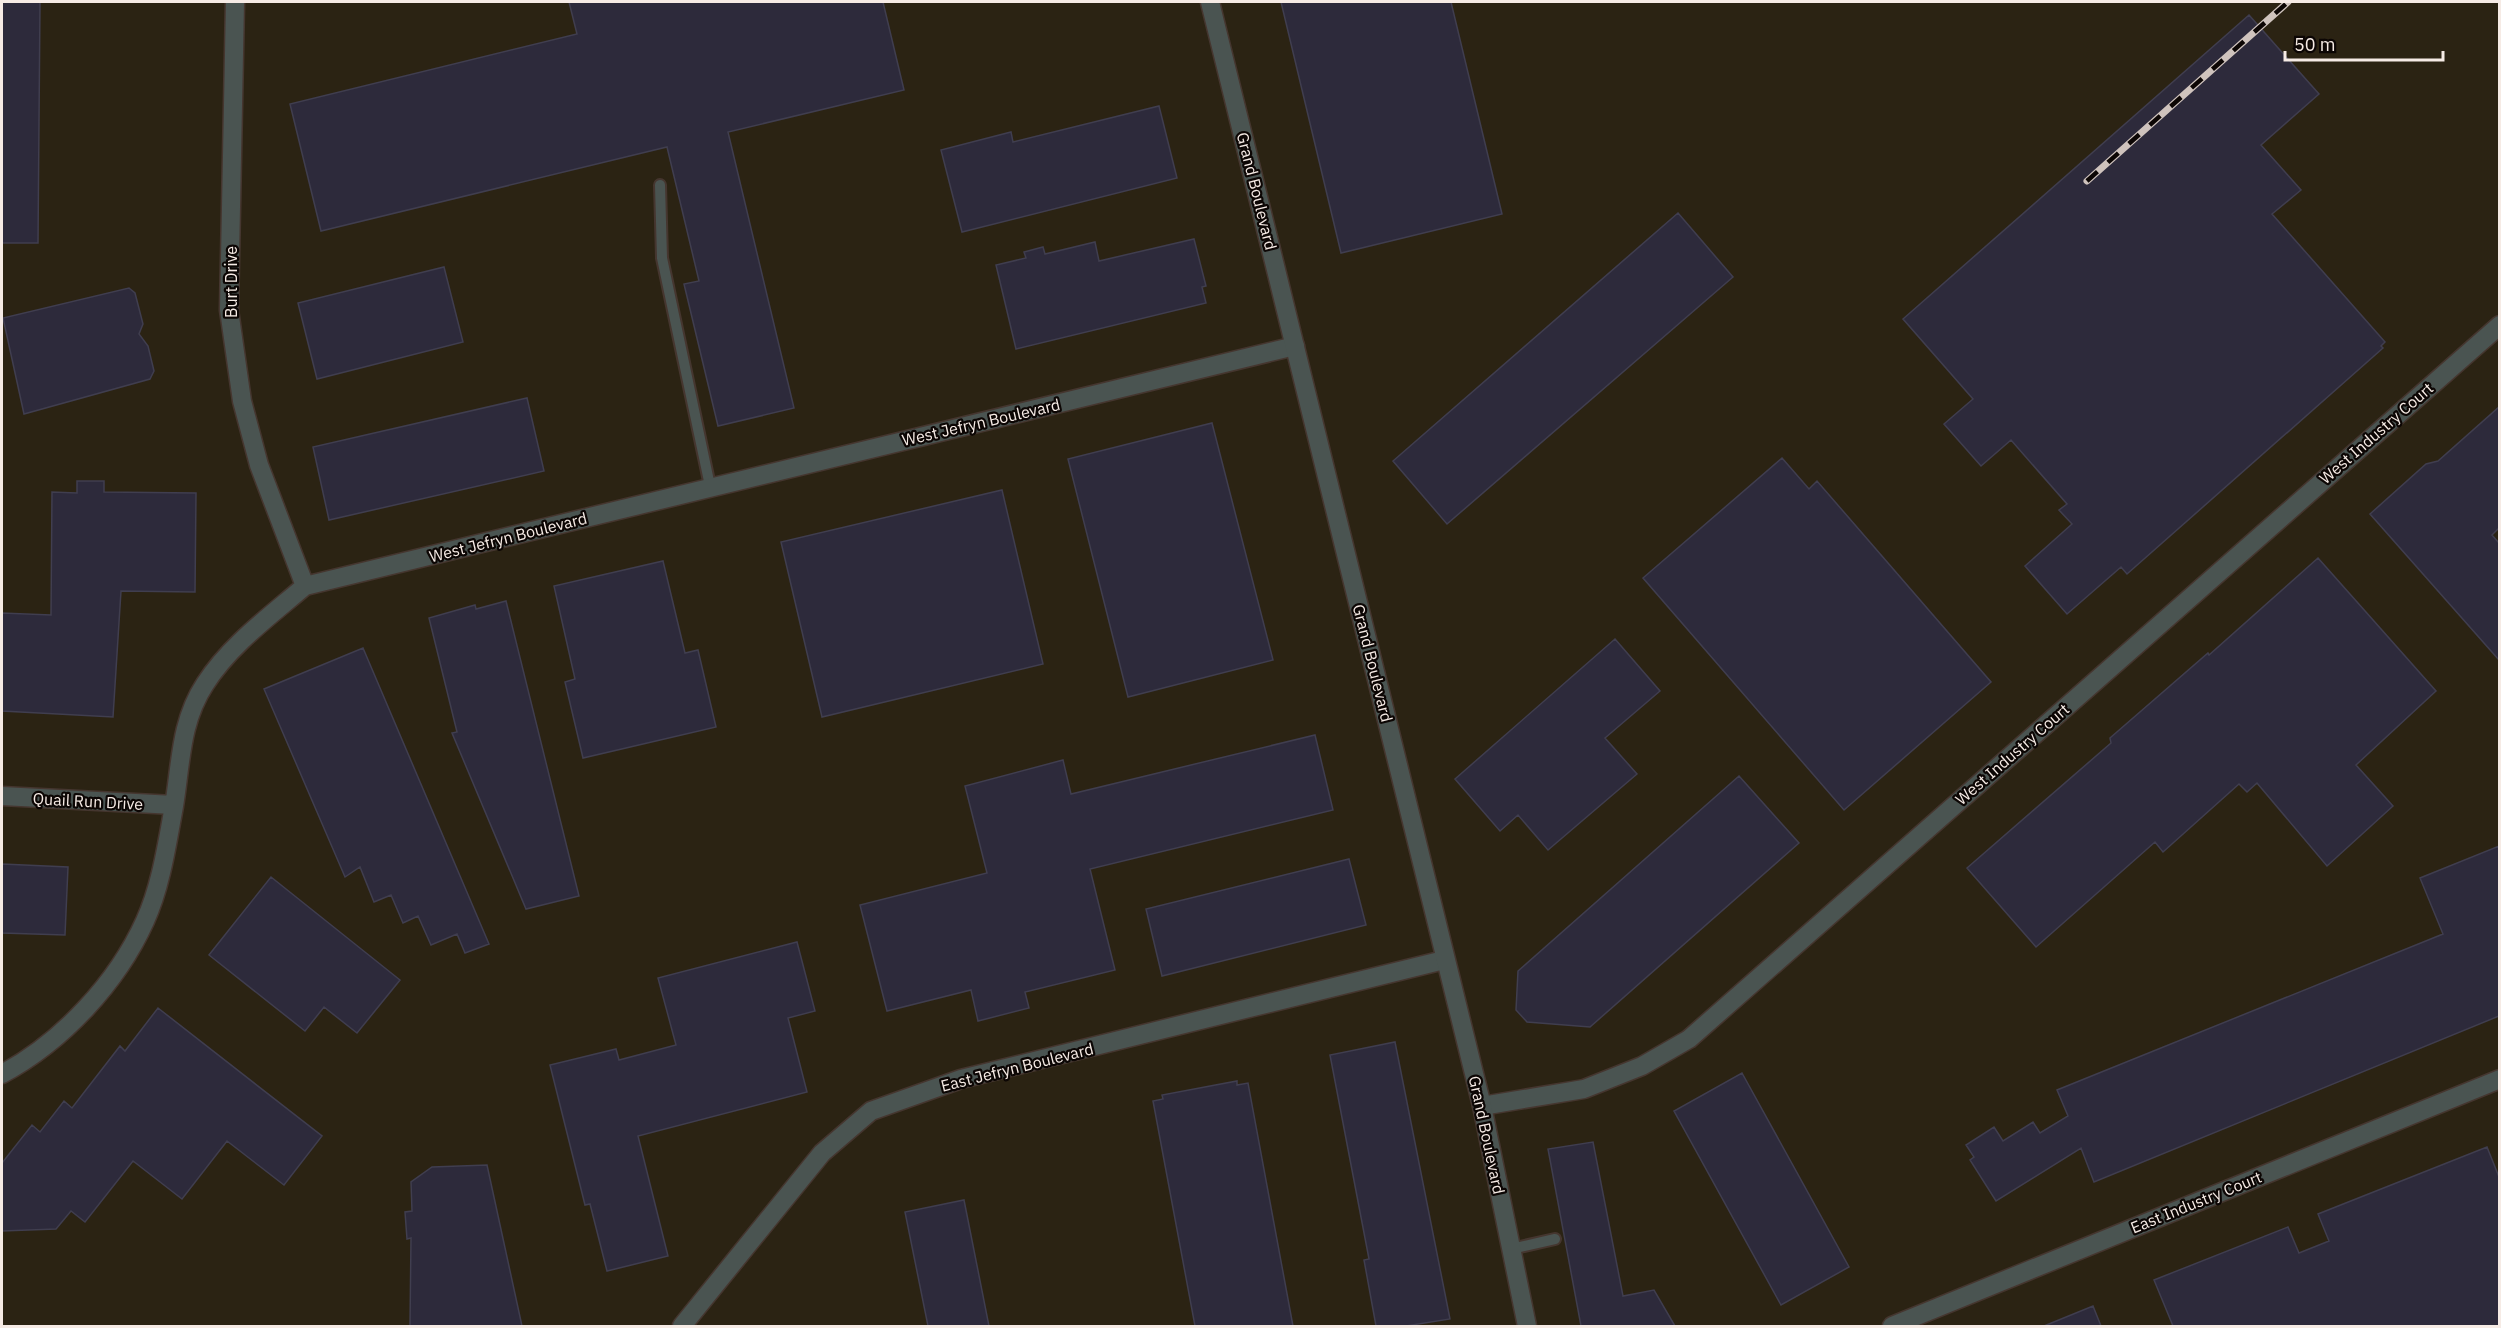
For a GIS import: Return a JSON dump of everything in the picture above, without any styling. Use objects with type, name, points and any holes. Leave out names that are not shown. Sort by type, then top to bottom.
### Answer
[{"type":"street","name":"Burt Drive","points":[[235,2],[229,310],[242,401],[259,465],[305,586]]},
{"type":"street","name":"Grand Boulevard","points":[[1210,2],[1444,960],[1482,1106],[1527,1326]]},
{"type":"street","name":"West Industry Court","points":[[1482,1106],[1584,1089],[1642,1066],[1689,1039],[2499,325]]},
{"type":"street","name":"West Jefryn Boulevard","points":[[2,1074],[53,1041],[90,1002],[124,960],[146,920],[162,870],[174,805],[184,727],[205,684],[246,636],[305,586],[1295,346]]},
{"type":"street","name":"Quail Run Drive","points":[[2,796],[174,805]]},
{"type":"street","name":"East Jefryn Boulevard","points":[[682,1326],[822,1153],[871,1111],[961,1079],[1444,960]]},
{"type":"street","name":"East Industry Court","points":[[1892,1326],[2499,1078]]},
{"type":"lane","points":[[660,185],[662,258],[710,486]]},
{"type":"lane","points":[[1511,1249],[1555,1239]]},
{"type":"shaded area","points":[[2,2],[2499,2],[2499,1326],[2,1326]]},
{"type":"building","points":[[2,2],[40,2],[38,243],[2,243]]},
{"type":"building","points":[[569,2],[883,2],[904,90],[728,132],[794,408],[718,426],[684,284],[699,281],[667,147],[321,231],[290,104],[577,34]]},
{"type":"building","points":[[1281,2],[1451,2],[1502,214],[1341,253]]},
{"type":"building","points":[[2249,15],[2319,94],[2261,145],[2301,190],[2272,214],[2385,342],[2381,346],[2383,348],[2127,574],[2121,567],[2067,614],[2025,566],[2072,524],[2059,510],[2067,504],[2011,440],[1981,466],[1944,424],[1973,399],[1903,319]]},
{"type":"building","points":[[1159,106],[1177,178],[962,232],[941,150],[1011,132],[1013,142]]},
{"type":"building","points":[[1678,213],[1733,277],[1447,524],[1393,461]]},
{"type":"building","points":[[1194,239],[1206,286],[1202,287],[1206,303],[1016,349],[996,265],[1026,258],[1024,252],[1043,247],[1045,254],[1095,242],[1099,261]]},
{"type":"building","points":[[444,267],[463,342],[317,379],[298,303]]},
{"type":"building","points":[[129,288],[135,293],[143,324],[139,334],[148,346],[154,371],[150,379],[24,414],[3,318]]},
{"type":"building","points":[[527,398],[544,471],[329,520],[313,447]]},
{"type":"building","points":[[2499,407],[2499,528],[2492,535],[2499,543],[2499,660],[2370,514],[2426,464],[2438,461]]},
{"type":"building","points":[[1212,423],[1273,660],[1128,697],[1068,459]]},
{"type":"building","points":[[1782,458],[1809,489],[1817,481],[1991,682],[1844,810],[1643,578]]},
{"type":"building","points":[[77,481],[104,481],[104,492],[196,493],[195,592],[121,591],[113,717],[2,711],[2,613],[51,615],[52,492],[77,493]]},
{"type":"building","points":[[1002,490],[1043,664],[822,717],[781,542]]},
{"type":"building","points":[[2318,558],[2436,691],[2356,765],[2393,806],[2327,866],[2257,783],[2247,792],[2239,784],[2163,852],[2155,842],[2036,947],[1967,868],[2111,743],[2110,738],[2208,653],[2209,655]]},
{"type":"building","points":[[663,561],[685,653],[698,650],[716,727],[583,758],[565,682],[575,679],[554,586]]},
{"type":"building","points":[[506,601],[579,896],[526,909],[452,733],[457,732],[429,618],[475,605],[476,609]]},
{"type":"building","points":[[1615,639],[1660,691],[1605,738],[1637,774],[1548,850],[1518,815],[1500,831],[1455,779]]},
{"type":"building","points":[[363,648],[489,944],[465,953],[457,934],[431,945],[418,916],[403,923],[391,895],[374,902],[360,867],[345,877],[264,689]]},
{"type":"building","points":[[1315,735],[1333,810],[1090,869],[1115,970],[1025,992],[1029,1008],[978,1021],[971,990],[887,1011],[860,905],[987,873],[965,786],[1063,760],[1071,794]]},
{"type":"building","points":[[1739,776],[1799,843],[1590,1027],[1527,1022],[1516,1010],[1518,971]]},
{"type":"building","points":[[2499,846],[2499,1016],[2094,1182],[2081,1148],[1996,1201],[1970,1160],[1974,1157],[1966,1145],[1994,1127],[2003,1141],[2033,1122],[2040,1133],[2068,1116],[2057,1090],[2443,934],[2420,878]]},
{"type":"building","points":[[1349,859],[1366,925],[1162,976],[1146,909]]},
{"type":"building","points":[[2,864],[68,867],[65,935],[2,933]]},
{"type":"building","points":[[271,877],[400,980],[357,1033],[324,1007],[305,1031],[209,955]]},
{"type":"building","points":[[797,942],[815,1011],[788,1018],[807,1092],[638,1136],[668,1256],[607,1271],[590,1204],[585,1205],[550,1065],[616,1049],[619,1060],[676,1045],[658,978]]},
{"type":"building","points":[[158,1008],[322,1136],[284,1185],[227,1141],[182,1199],[133,1161],[85,1222],[71,1211],[56,1229],[2,1231],[2,1163],[32,1125],[40,1132],[64,1101],[72,1108],[120,1046],[125,1051]]},
{"type":"building","points":[[1395,1042],[1450,1319],[1406,1326],[1376,1326],[1364,1260],[1369,1259],[1330,1055]]},
{"type":"building","points":[[1742,1073],[1849,1267],[1781,1305],[1674,1111]]},
{"type":"building","points":[[1237,1081],[1237,1085],[1248,1083],[1293,1326],[1195,1326],[1153,1101],[1163,1099],[1162,1095]]},
{"type":"building","points":[[1593,1142],[1623,1296],[1654,1290],[1675,1326],[1581,1326],[1548,1149]]},
{"type":"building","points":[[2487,1147],[2499,1177],[2499,1326],[2173,1326],[2154,1280],[2288,1227],[2299,1253],[2329,1241],[2318,1214]]},
{"type":"building","points":[[487,1165],[522,1326],[410,1326],[411,1238],[407,1239],[405,1212],[412,1211],[411,1182],[432,1167]]},
{"type":"building","points":[[964,1200],[989,1326],[928,1326],[905,1212]]},
{"type":"building","points":[[2093,1306],[2101,1326],[2044,1326]]},
{"type":"railway","points":[[2087,181],[2288,2]]}]
